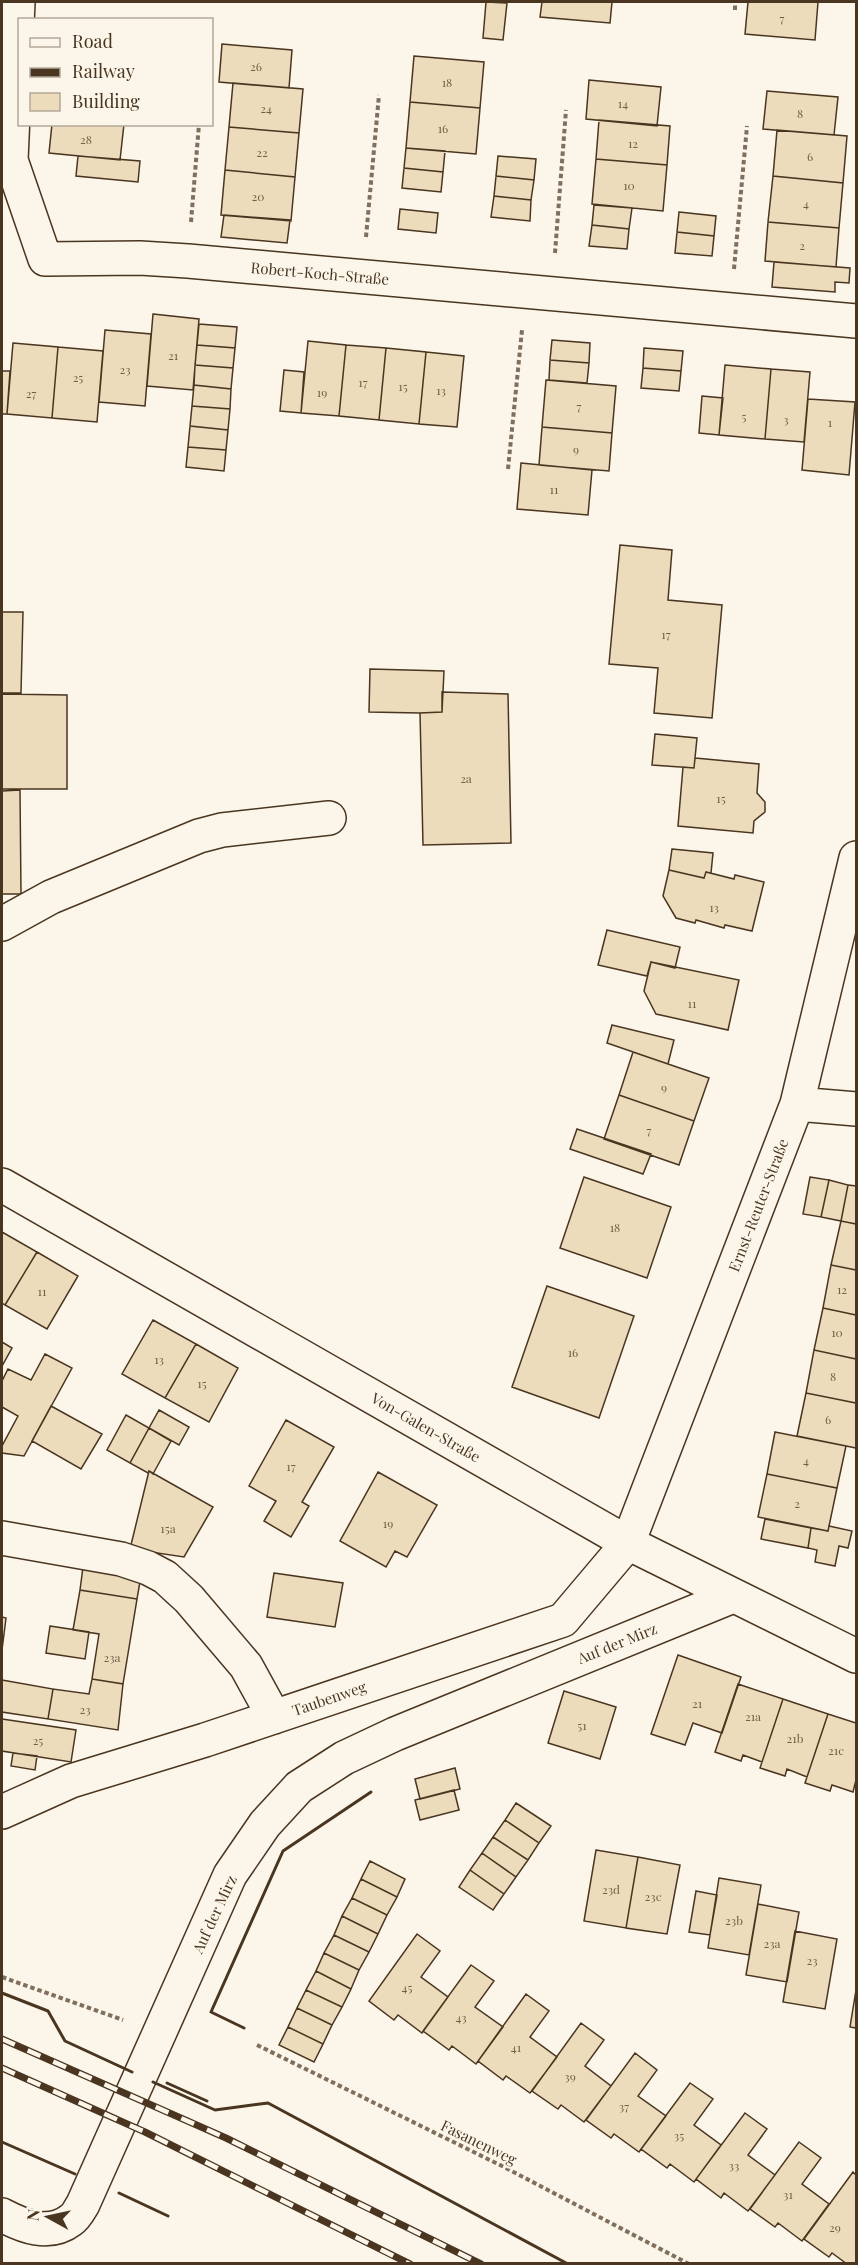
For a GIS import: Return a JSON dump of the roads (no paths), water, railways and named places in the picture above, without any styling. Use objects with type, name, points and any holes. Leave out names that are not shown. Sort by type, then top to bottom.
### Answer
[{"type":"street","name":"Robert-Koch-Straße","points":[[18,2],[11,160],[45,259],[140,258],[188,261],[856,321]]},
{"type":"street","points":[[2,924],[51,897],[199,836],[232,829],[329,818]]},
{"type":"street","name":"Ernst-Reuter-Straße","points":[[628,1543],[797,1104],[856,858]]},
{"type":"street","points":[[797,1104],[856,1109]]},
{"type":"street","name":"Von-Galen-Straße","points":[[2,1185],[628,1543],[856,1656]]},
{"type":"street","points":[[2,1538],[121,1559],[148,1568],[165,1577],[189,1599],[246,1666],[274,1717]]},
{"type":"street","name":"Taubenweg","points":[[2,1812],[71,1781],[274,1717],[563,1620],[628,1543]]},
{"type":"street","name":"Auf der Mirz","points":[[2,2215],[37,2229],[54,2229],[72,2220],[83,2205],[230,1875],[265,1824],[299,1787],[344,1758],[395,1734],[733,1596]]},
{"type":"railway","points":[[2,2039],[226,2138],[481,2264]]},
{"type":"railway","points":[[2,2068],[145,2132],[410,2264]]}]
